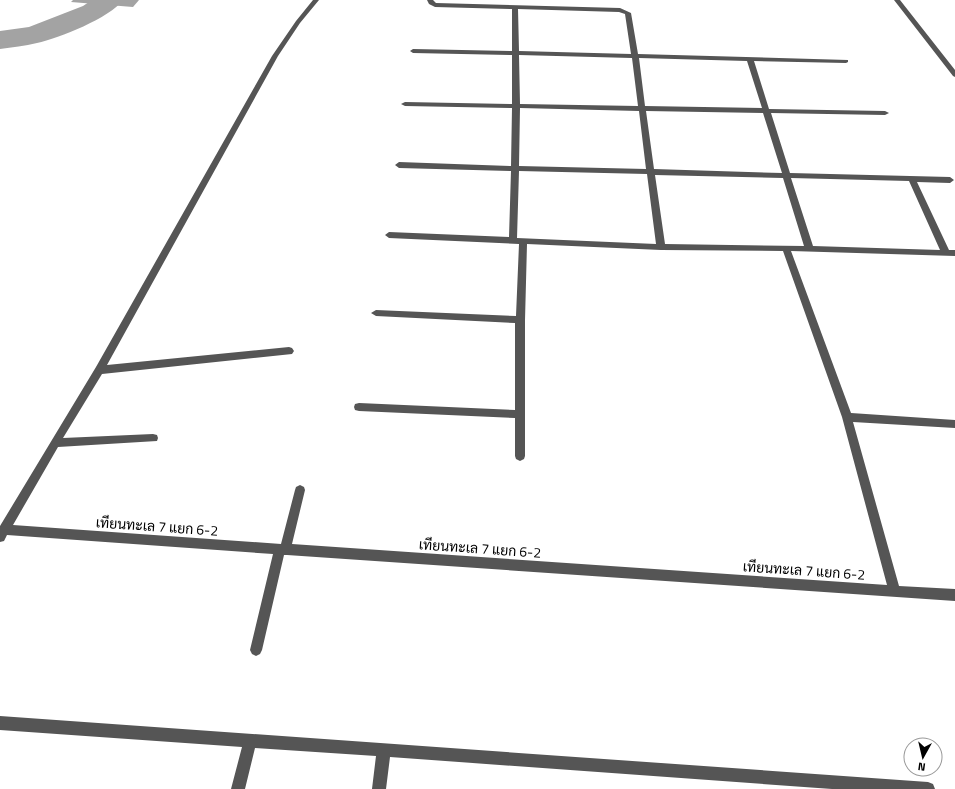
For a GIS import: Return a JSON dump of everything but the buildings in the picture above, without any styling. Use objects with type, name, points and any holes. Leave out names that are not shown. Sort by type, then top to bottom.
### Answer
[{"type":"street","points":[[2,534],[99,370],[275,56],[298,22],[316,0]]},
{"type":"street","points":[[430,0],[431,3],[435,5],[515,7],[539,4],[620,10],[627,12],[630,20],[661,247]]},
{"type":"street","points":[[897,0],[955,75]]},
{"type":"street","points":[[515,7],[515,168],[520,320],[520,456]]},
{"type":"street","points":[[413,51],[846,61]]},
{"type":"street","points":[[750,59],[809,248]]},
{"type":"street","points":[[405,104],[885,113]]},
{"type":"street","points":[[399,165],[950,180]]},
{"type":"street","points":[[911,178],[946,253]]},
{"type":"street","points":[[388,235],[661,247],[809,248],[955,253]]},
{"type":"street","points":[[786,248],[847,417],[895,591]]},
{"type":"street","points":[[376,313],[520,320]]},
{"type":"street","points":[[99,370],[289,352]]},
{"type":"street","points":[[359,407],[520,414]]},
{"type":"street","points":[[847,417],[955,424]]},
{"type":"street","points":[[55,443],[152,438]]},
{"type":"street","points":[[256,650],[300,490]]},
{"type":"street","name":"เทียนทะเล 7 แยก 6-2","points":[[2,534],[283,550],[955,595]]},
{"type":"street","points":[[0,723],[928,789]]},
{"type":"street","points":[[238,789],[250,740]]},
{"type":"street","points":[[379,789],[384,750]]},
{"type":"shaded area","points":[[73,0],[139,0],[133,7],[71,2]]},
{"type":"waterway","points":[[0,40],[35,35],[93,12],[109,0]]}]
